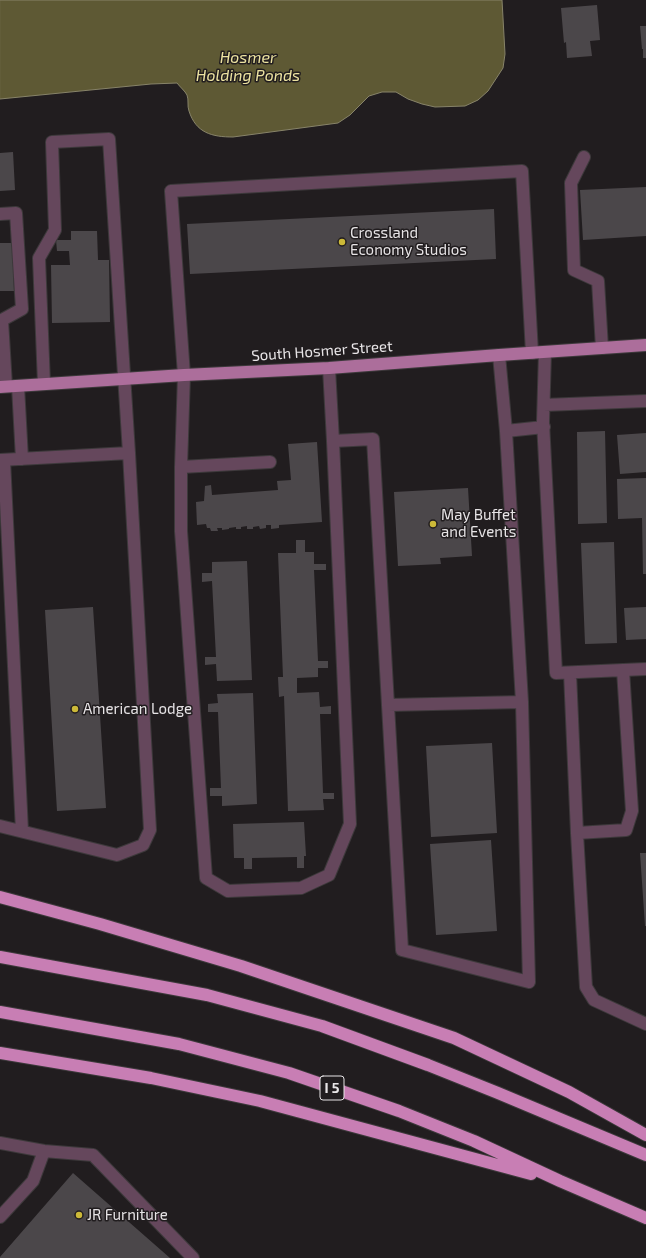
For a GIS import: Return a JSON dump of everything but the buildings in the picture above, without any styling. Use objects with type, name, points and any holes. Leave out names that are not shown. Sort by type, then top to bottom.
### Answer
[{"type":"highway","points":[[0,897],[100,924],[241,966],[454,1038],[570,1092],[646,1135]]},
{"type":"highway","points":[[0,957],[207,995],[322,1026],[449,1074],[646,1155]]},
{"type":"highway","name":"I 5","points":[[0,1012],[179,1044],[289,1073],[399,1111],[474,1141],[560,1181],[646,1218]]},
{"type":"highway","points":[[0,1053],[151,1078],[260,1101],[560,1181]]},
{"type":"main road","name":"South Hosmer Street","points":[[8,386],[125,378],[329,368],[646,346]]},
{"type":"lane","points":[[0,826],[117,855],[143,845],[150,830],[130,453],[109,139],[52,142],[55,230],[39,258],[44,384]]},
{"type":"lane","points":[[584,157],[571,184],[574,270],[598,281],[602,348]]},
{"type":"lane","points":[[329,368],[350,824],[329,875],[301,888],[228,891],[206,878],[181,531],[181,467],[184,375],[171,191],[522,171],[532,353]]},
{"type":"lane","points":[[0,214],[16,213],[22,309],[2,320],[8,386],[22,459]]},
{"type":"lane","points":[[545,352],[544,427],[556,673],[646,669]]},
{"type":"lane","points":[[333,441],[372,439],[402,950],[529,982],[522,702],[506,431],[499,355]]},
{"type":"lane","points":[[544,405],[646,401]]},
{"type":"lane","points":[[506,431],[544,427]]},
{"type":"lane","points":[[22,831],[2,460],[130,453]]},
{"type":"lane","points":[[181,467],[270,462]]},
{"type":"lane","points":[[577,833],[626,830],[632,811],[623,670]]},
{"type":"lane","points":[[570,672],[586,987],[594,1000],[646,1024]]},
{"type":"lane","points":[[388,705],[522,702]]},
{"type":"lane","points":[[0,1143],[44,1151],[93,1155],[193,1258]]},
{"type":"lane","points":[[0,1217],[33,1181],[44,1151]]},
{"type":"water","name":"Hosmer Holding Ponds","points":[[0,0],[502,0],[505,54],[503,68],[488,91],[478,100],[465,106],[435,107],[408,99],[396,92],[382,92],[369,96],[350,115],[338,123],[233,137],[218,136],[212,135],[200,129],[196,124],[189,111],[187,95],[177,83],[151,84],[0,99]]},
{"type":"place","name":"Crossland Economy Studios","points":[[342,242]]},
{"type":"place","name":"May Buffet and Events","points":[[433,524]]},
{"type":"place","name":"American Lodge","points":[[75,709]]},
{"type":"place","name":"JR Furniture","points":[[79,1215]]}]
